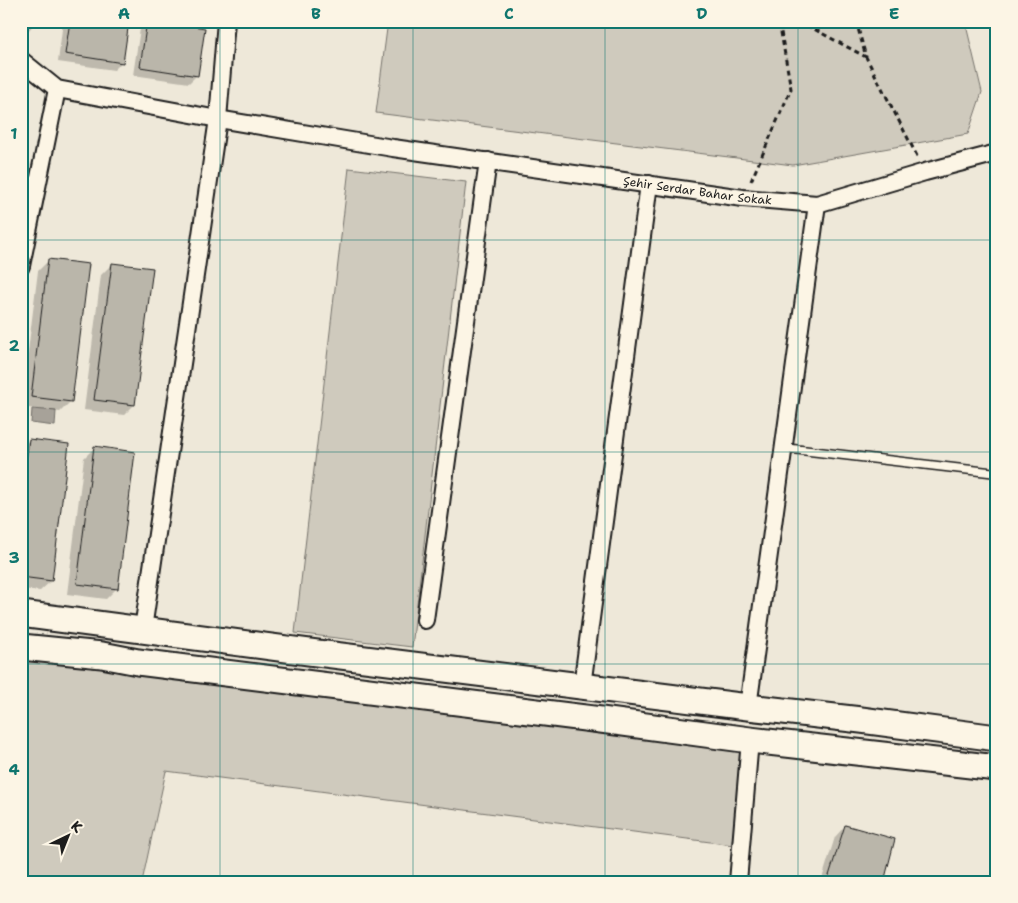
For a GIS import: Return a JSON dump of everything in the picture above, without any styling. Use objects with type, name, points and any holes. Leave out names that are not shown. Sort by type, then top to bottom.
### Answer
[{"type":"main road","points":[[21,614],[997,738]]},
{"type":"main road","points":[[21,647],[102,655],[138,662],[750,740],[997,768]]},
{"type":"street","points":[[143,630],[218,119],[226,21]]},
{"type":"street","points":[[21,60],[57,89],[21,266]]},
{"type":"street","name":"Şehir Serdar Bahar Sokak","points":[[57,89],[218,119],[393,148],[743,198],[817,204],[997,153]]},
{"type":"street","points":[[425,620],[488,161]]},
{"type":"street","points":[[582,686],[649,184]]},
{"type":"street","points":[[748,707],[817,204]]},
{"type":"street","points":[[738,882],[750,740]]},
{"type":"lane","points":[[784,448],[997,473]]},
{"type":"path","points":[[743,198],[791,89],[779,21]]},
{"type":"path","points":[[799,21],[866,57]]},
{"type":"path","points":[[856,21],[866,57],[925,172]]},
{"type":"shaded area","points":[[388,21],[965,21],[982,92],[968,134],[793,165],[376,113]]},
{"type":"shaded area","points":[[349,168],[466,182],[412,647],[295,633]]},
{"type":"shaded area","points":[[32,409],[56,411],[55,426],[31,423]]},
{"type":"shaded area","points":[[21,648],[750,740],[741,846],[166,771],[142,882],[21,882]]},
{"type":"building","points":[[70,21],[129,21],[123,63],[65,54]]},
{"type":"building","points":[[147,21],[160,21],[205,28],[198,76],[140,67]]},
{"type":"building","points":[[48,259],[89,264],[72,402],[31,397]]},
{"type":"building","points":[[112,263],[153,268],[135,405],[94,400]]},
{"type":"building","points":[[29,439],[69,444],[52,581],[21,577],[21,497]]},
{"type":"building","points":[[94,446],[135,452],[118,589],[77,584]]},
{"type":"building","points":[[845,825],[895,839],[884,882],[827,882]]}]
